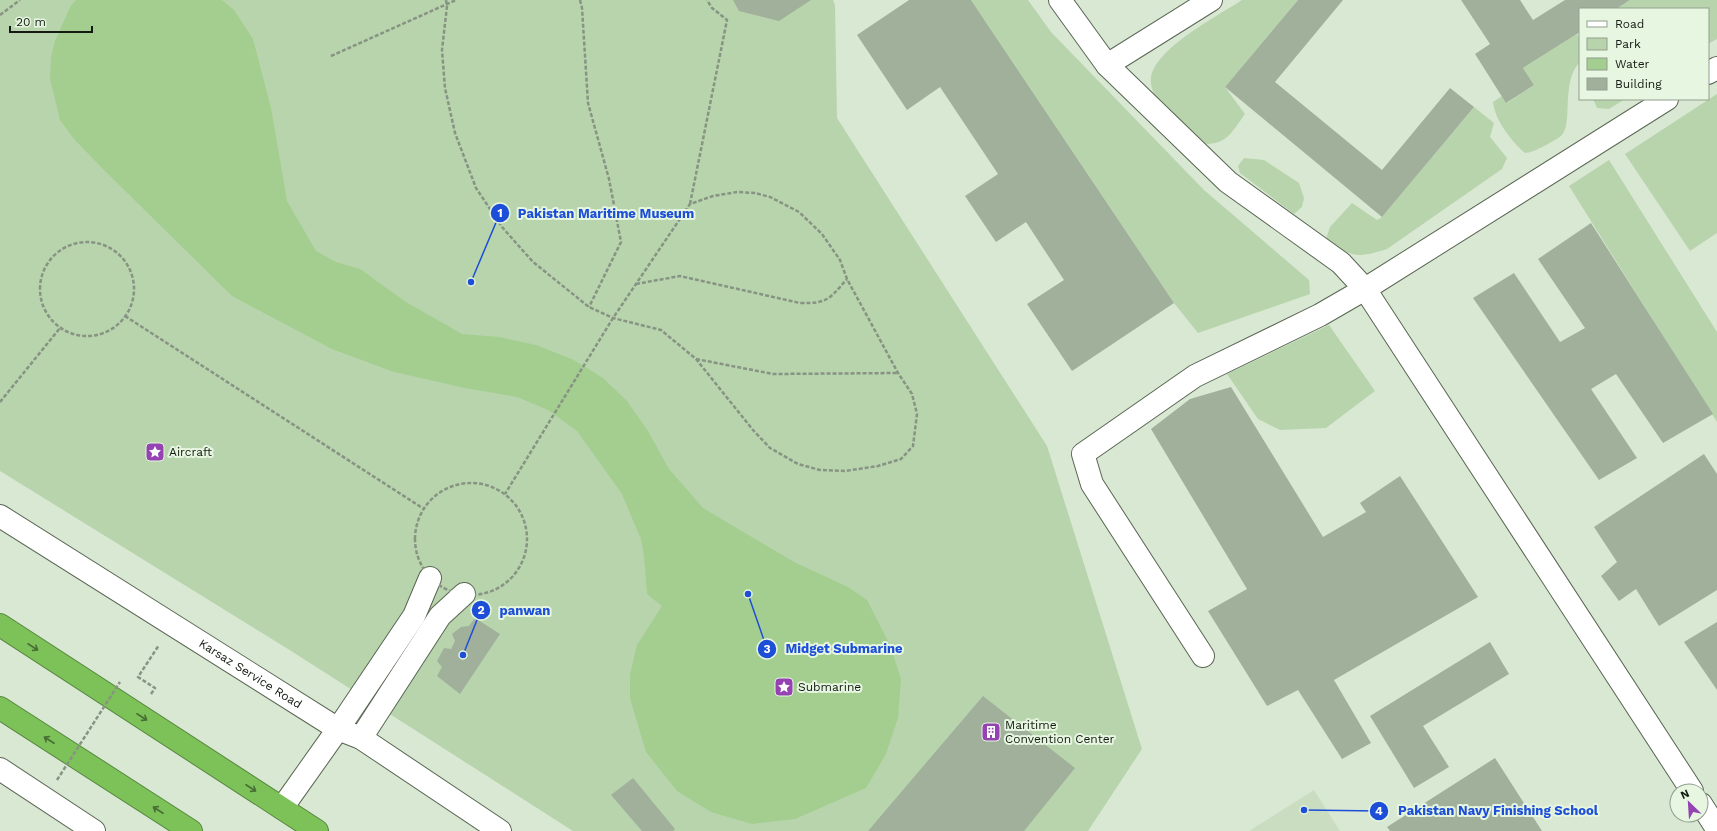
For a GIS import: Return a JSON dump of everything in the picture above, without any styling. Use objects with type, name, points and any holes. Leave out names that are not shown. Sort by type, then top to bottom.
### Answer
[{"type":"highway","points":[[0,626],[317,831]]},
{"type":"highway","points":[[0,708],[191,831]]},
{"type":"street","points":[[1060,0],[1107,65],[1228,182],[1342,263],[1365,290],[1687,783]]},
{"type":"street","points":[[1107,65],[1211,0]]},
{"type":"street","points":[[1203,656],[1092,484],[1083,454],[1195,376],[1320,315],[1365,290],[1665,100]]},
{"type":"street","name":"Karsaz Service Road","points":[[0,516],[338,729],[362,738],[500,831]]},
{"type":"street","points":[[282,808],[338,729],[414,616],[430,578]]},
{"type":"street","points":[[362,738],[440,616],[464,594]]},
{"type":"street","points":[[0,769],[94,831]]},
{"type":"street","points":[[1709,816],[1717,829]]},
{"type":"path","points":[[0,16],[20,0]]},
{"type":"path","points":[[446,0],[447,6],[442,50],[445,88],[455,133],[476,188],[502,227],[533,262],[589,307],[613,318],[661,330],[696,358],[753,430],[770,448],[798,464],[820,470],[845,471],[878,466],[901,459],[913,446],[917,414],[912,394],[898,373],[847,279],[840,260],[822,234],[799,212],[770,197],[755,193],[737,192],[713,196],[690,204]]},
{"type":"path","points":[[331,56],[447,6],[456,0]]},
{"type":"path","points":[[580,0],[582,8],[588,103],[609,179],[621,242],[589,307]]},
{"type":"path","points":[[505,494],[598,345],[613,318],[690,204],[727,20],[712,8],[708,0]]},
{"type":"path","points":[[86,242],[101,243],[115,251],[125,263],[132,276],[134,291],[130,307],[125,316],[110,330],[95,336],[80,335],[60,328],[52,322],[44,309],[39,295],[40,279],[47,264],[56,252],[86,242]]},
{"type":"path","points":[[635,284],[680,276],[800,303],[815,304],[828,300],[847,279]]},
{"type":"path","points":[[125,316],[424,509]]},
{"type":"path","points":[[0,402],[60,328]]},
{"type":"path","points":[[696,358],[773,374],[898,373]]},
{"type":"path","points":[[471,483],[489,485],[505,494],[518,508],[525,524],[528,542],[524,560],[515,576],[498,587],[481,595],[464,594],[445,588],[430,578],[421,563],[416,546],[416,526],[424,509],[435,496],[452,488],[471,483]]},
{"type":"path","points":[[154,688],[138,677],[172,624]]},
{"type":"path","points":[[57,780],[120,682]]},
{"type":"shaded area","points":[[1314,790],[1340,831],[1249,831]]},
{"type":"green space","points":[[0,0],[833,0],[835,5],[837,118],[1047,446],[1142,749],[1088,831],[573,831],[288,649],[0,471]]},
{"type":"green space","points":[[971,0],[1028,0],[1051,32],[1204,190],[1309,280],[1310,294],[1198,333],[1174,303]]},
{"type":"green space","points":[[1242,0],[1298,0],[1225,87],[1245,114],[1233,131],[1225,139],[1220,142],[1206,144],[1178,124],[1162,108],[1151,86],[1151,78],[1155,67],[1175,44]]},
{"type":"green space","points":[[1630,0],[1717,0],[1717,39],[1709,43],[1709,8],[1618,8]]},
{"type":"green space","points":[[1577,34],[1579,38],[1579,63],[1574,70],[1570,80],[1565,130],[1557,139],[1537,150],[1525,153],[1504,130],[1494,109],[1493,102],[1502,96],[1507,103],[1534,85],[1523,68]]},
{"type":"green space","points":[[1717,94],[1717,233],[1690,251],[1625,154]]},
{"type":"green space","points":[[1593,100],[1623,100],[1609,109],[1597,108]]},
{"type":"green space","points":[[1474,107],[1494,123],[1490,137],[1507,158],[1502,169],[1387,249],[1361,255],[1349,253],[1325,242],[1330,227],[1352,203],[1377,220],[1382,217]]},
{"type":"green space","points":[[1244,158],[1264,160],[1299,183],[1304,198],[1302,207],[1294,214],[1240,173],[1238,166]]},
{"type":"green space","points":[[1609,160],[1717,332],[1717,422],[1569,186]]},
{"type":"green space","points":[[1329,325],[1375,391],[1326,428],[1280,430],[1258,419],[1227,374]]},
{"type":"water","points":[[76,0],[222,0],[234,10],[253,39],[271,108],[287,201],[316,251],[336,262],[360,269],[406,302],[462,334],[499,337],[536,345],[574,360],[603,378],[627,401],[648,431],[669,469],[703,508],[794,562],[848,587],[867,600],[890,645],[901,679],[898,718],[886,754],[866,788],[795,819],[752,824],[711,812],[677,791],[646,752],[630,698],[630,675],[637,645],[662,606],[647,594],[641,539],[622,494],[577,431],[548,410],[517,397],[465,388],[394,372],[332,349],[232,296],[103,169],[74,139],[60,120],[50,79],[51,57],[55,41],[70,7]]},
{"type":"building","points":[[733,0],[811,0],[779,21],[739,11]]},
{"type":"building","points":[[909,0],[971,0],[1174,303],[1072,371],[1027,304],[1064,280],[1026,222],[996,242],[965,196],[998,174],[940,87],[907,110],[857,35]]},
{"type":"building","points":[[1298,0],[1343,0],[1275,82],[1382,170],[1450,88],[1474,107],[1382,217],[1225,87]]},
{"type":"building","points":[[1461,0],[1520,0],[1533,20],[1565,0],[1630,0],[1618,8],[1579,8],[1579,33],[1523,68],[1534,85],[1506,103],[1475,54],[1490,44]]},
{"type":"building","points":[[1591,223],[1713,414],[1663,443],[1616,374],[1591,389],[1637,458],[1599,480],[1473,298],[1514,273],[1560,342],[1585,328],[1538,259]]},
{"type":"building","points":[[1231,387],[1323,537],[1366,512],[1360,503],[1400,476],[1478,597],[1334,680],[1371,743],[1342,759],[1298,690],[1267,706],[1208,611],[1247,589],[1151,429],[1190,399]]},
{"type":"building","points":[[1704,454],[1717,474],[1717,590],[1659,626],[1636,589],[1619,601],[1601,576],[1617,562],[1594,527]]},
{"type":"building","points":[[475,618],[500,634],[460,694],[437,676],[442,667],[437,661],[444,648],[451,649],[455,641],[452,634],[461,627],[469,626]]},
{"type":"building","points":[[1717,622],[1717,690],[1684,642]]},
{"type":"building","points":[[1490,642],[1509,674],[1423,726],[1449,767],[1414,788],[1370,716]]},
{"type":"building","name":"Maritime Convention Center","points":[[983,696],[1075,768],[1024,831],[868,831]]},
{"type":"building","points":[[1495,758],[1542,831],[1390,831],[1387,827]]},
{"type":"building","points":[[633,778],[675,829],[673,831],[642,831],[611,795]]},
{"type":"place","name":"Pakistan Maritime Museum","points":[[471,282]]},
{"type":"place","name":"Aircraft","points":[[155,452]]},
{"type":"place","name":"Midget Submarine","points":[[748,594]]},
{"type":"place","name":"panwan","points":[[463,655]]},
{"type":"place","name":"Submarine","points":[[784,687]]},
{"type":"place","name":"Maritime Convention Center","points":[[991,732]]},
{"type":"place","name":"Pakistan Navy Finishing School","points":[[1304,810]]}]
